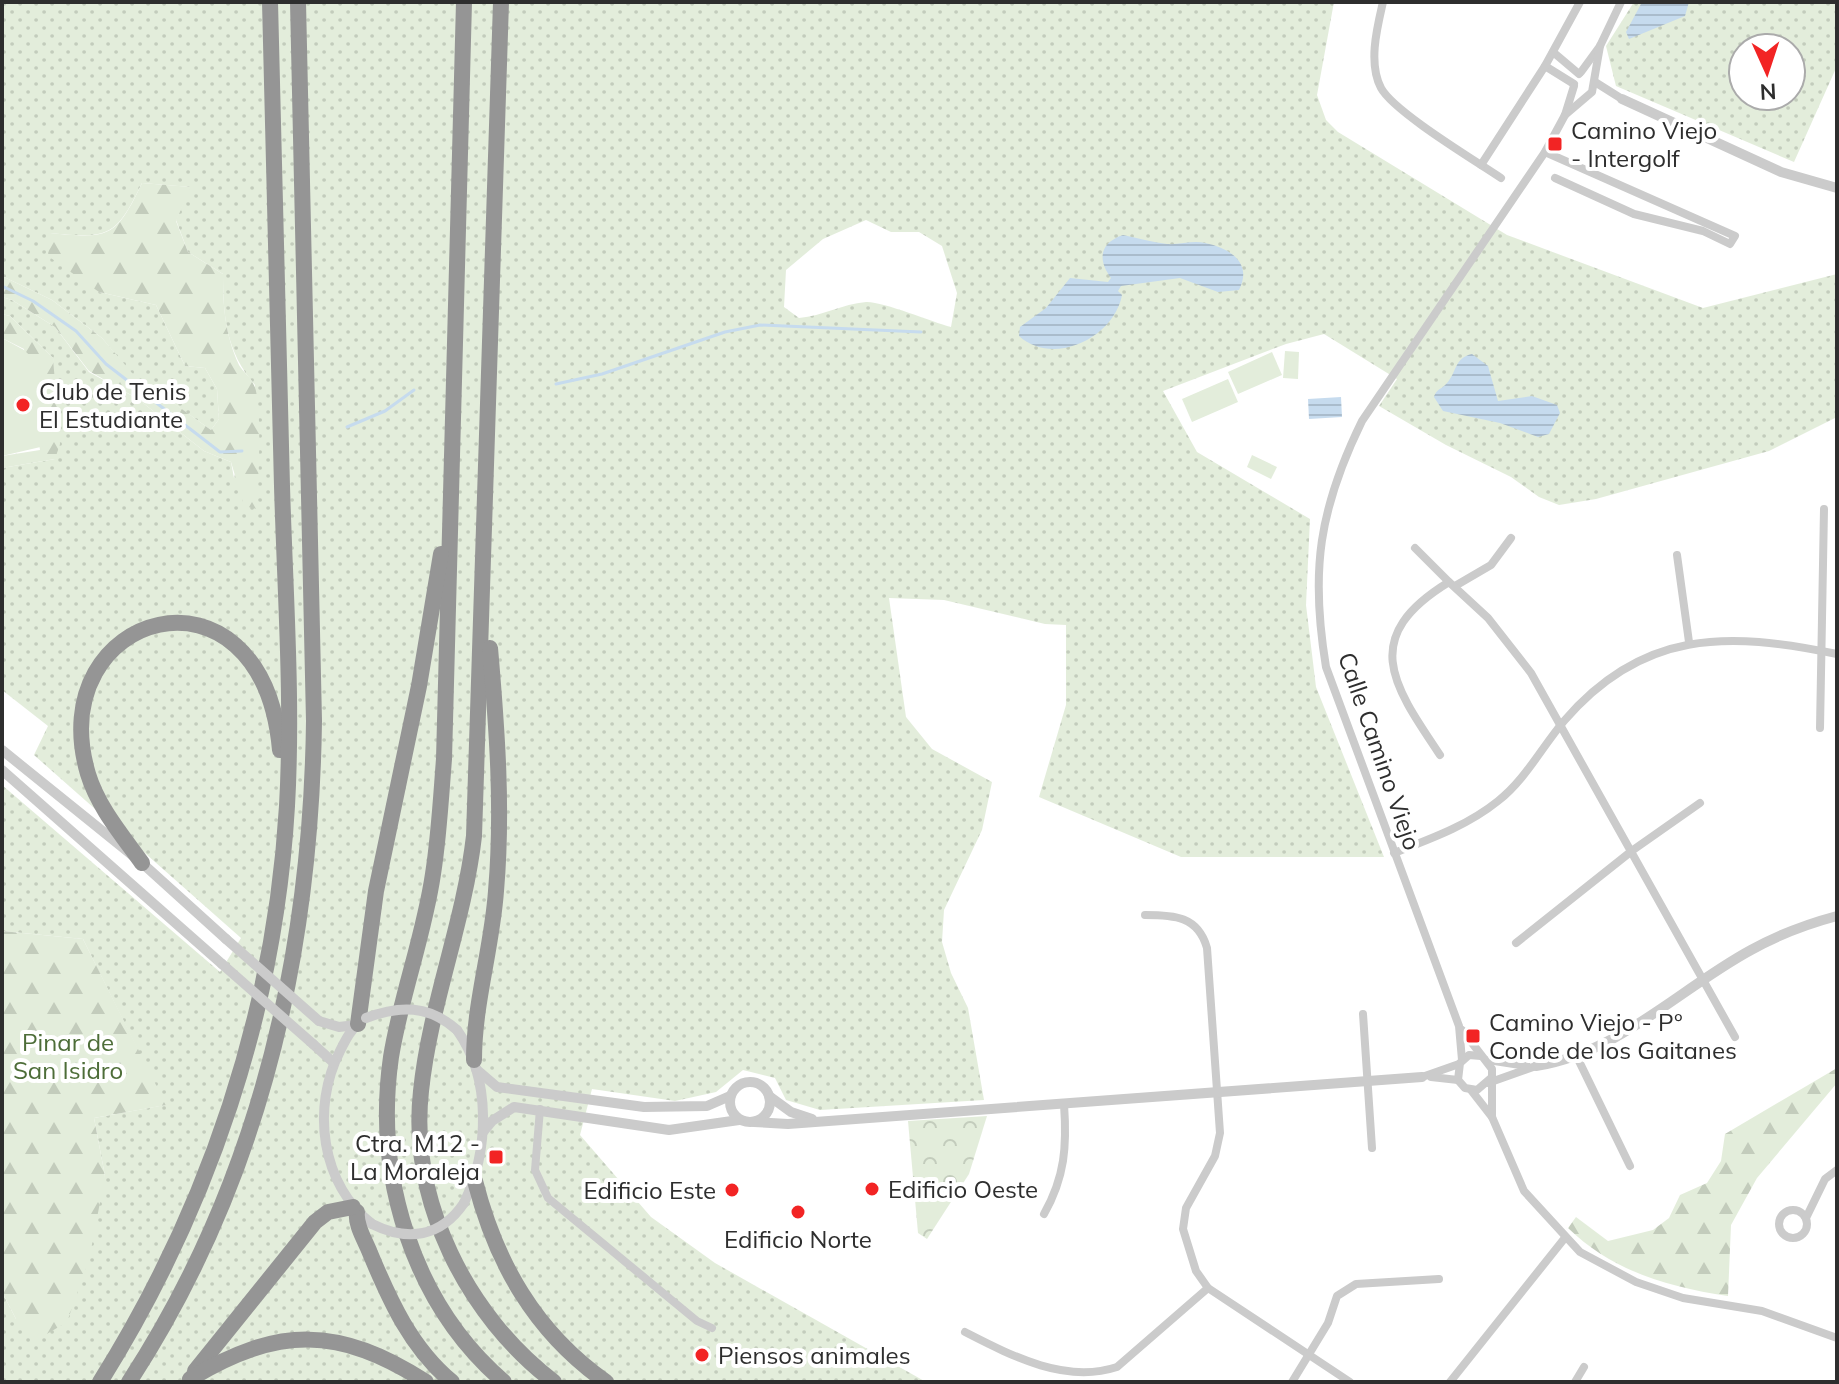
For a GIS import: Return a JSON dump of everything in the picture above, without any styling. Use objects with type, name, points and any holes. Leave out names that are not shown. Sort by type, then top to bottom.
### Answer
[{"type":"highway","points":[[100,1382],[169,1260],[213,1157],[264,987],[283,850],[289,723],[270,2]]},
{"type":"highway","points":[[129,1382],[194,1268],[260,1098],[286,1005],[304,896],[313,791],[314,721],[298,2]]},
{"type":"highway","points":[[464,2],[444,759],[434,873],[392,1057],[388,1150],[399,1213],[425,1279],[468,1345],[504,1382]]},
{"type":"highway","points":[[501,2],[484,602],[474,836],[463,911],[420,1093],[422,1157],[435,1215],[474,1296],[520,1353],[554,1382]]},
{"type":"highway","points":[[360,1022],[378,881],[439,572],[450,465]]},
{"type":"highway","points":[[475,1065],[477,1011],[496,893],[499,839],[500,772],[484,602]]},
{"type":"highway","points":[[142,863],[103,808],[88,774],[83,745],[88,696],[107,655],[136,631],[165,622],[203,625],[229,639],[249,659],[269,696],[276,724],[279,817],[264,987]]},
{"type":"highway","points":[[475,1181],[490,1236],[516,1286],[546,1327],[606,1382]]},
{"type":"highway","points":[[188,1380],[315,1222],[328,1212],[355,1209],[363,1237],[401,1321],[431,1362],[452,1382]]},
{"type":"highway","points":[[188,1380],[250,1347],[306,1338],[352,1344],[381,1356],[426,1382]]},
{"type":"street","points":[[1383,2],[1375,61],[1382,89],[1400,107],[1501,178]]},
{"type":"street","points":[[1481,165],[1545,66],[1580,2]]},
{"type":"street","points":[[1580,73],[1600,46],[1621,2]]},
{"type":"street","points":[[1591,94],[1600,46]]},
{"type":"street","points":[[1553,52],[1622,99],[1781,172],[1837,188]]},
{"type":"street","points":[[1545,66],[1574,85],[1579,94],[1622,99]]},
{"type":"street","name":"Calle Camino Viejo","points":[[1461,1061],[1459,1026],[1326,667],[1316,609],[1319,557],[1327,505],[1342,462],[1362,421],[1545,152],[1565,115],[1580,73]]},
{"type":"street","name":"Calle Camino Viejo","points":[[1565,115],[1591,94]]},
{"type":"street","points":[[1545,152],[1735,236],[1730,244],[1703,231],[1659,222],[1555,178]]},
{"type":"street","points":[[1820,728],[1824,509]]},
{"type":"street","points":[[1440,755],[1401,697],[1395,673],[1396,634],[1408,611],[1491,565],[1511,538]]},
{"type":"street","points":[[1415,548],[1510,643],[1562,724],[1735,1037]]},
{"type":"street","points":[[1677,555],[1689,642]]},
{"type":"street","points":[[1394,853],[1455,828],[1501,799],[1585,698],[1619,671],[1643,657],[1689,642],[1748,640],[1837,654]]},
{"type":"street","points":[[2,750],[142,863],[319,1021],[339,1027],[395,1009],[425,1010],[443,1018],[457,1030],[475,1065],[497,1087],[644,1107],[707,1106],[730,1096],[739,1084],[754,1082],[791,1112],[814,1120]]},
{"type":"street","points":[[2,770],[334,1063]]},
{"type":"street","points":[[1516,943],[1633,850],[1700,803]]},
{"type":"street","points":[[1145,915],[1181,917],[1203,933],[1219,1092],[1220,1133],[1215,1156],[1186,1208],[1183,1229],[1187,1250],[1208,1288],[1350,1382]]},
{"type":"street","points":[[1471,1090],[1536,1066],[1577,1057],[1616,1037],[1752,950],[1806,925],[1837,916]]},
{"type":"street","points":[[1363,1014],[1372,1148]]},
{"type":"street","points":[[360,1022],[334,1063],[325,1100],[327,1151],[338,1184],[355,1209],[372,1224],[405,1235],[431,1232],[450,1222],[464,1203],[475,1181],[483,1132],[475,1065]]},
{"type":"street","name":"Calle Camino Viejo","points":[[1459,1026],[1484,1058]]},
{"type":"street","points":[[1422,1077],[1469,1055],[1508,1066],[1536,1066]]},
{"type":"street","points":[[1577,1057],[1630,1166]]},
{"type":"street","points":[[1484,1058],[1491,1081],[1492,1117]]},
{"type":"street","points":[[1458,1080],[1461,1061]]},
{"type":"street","points":[[483,1132],[502,1112],[514,1107],[669,1130],[739,1120],[814,1120],[1422,1077],[1458,1080],[1471,1090],[1492,1117],[1524,1191],[1564,1239],[1603,1267],[1683,1298],[1762,1311],[1837,1338]]},
{"type":"street","points":[[730,1096],[730,1109],[739,1120]]},
{"type":"street","points":[[754,1122],[767,1113],[769,1096]]},
{"type":"street","points":[[1044,1214],[1060,1184],[1065,1164],[1064,1104]]},
{"type":"street","points":[[540,1109],[535,1170],[548,1198],[697,1321],[712,1328]]},
{"type":"street","points":[[1806,1218],[1825,1179],[1837,1170]]},
{"type":"street","points":[[1450,1382],[1564,1239]]},
{"type":"street","points":[[1292,1382],[1328,1323],[1337,1296],[1356,1284],[1439,1279]]},
{"type":"street","points":[[965,1332],[1054,1377],[1083,1379],[1117,1367],[1208,1288]]},
{"type":"street","points":[[1575,1382],[1584,1367]]},
{"type":"green space","points":[[2,2],[1334,2],[1317,95],[1326,120],[1338,132],[1507,235],[1703,308],[1837,274],[1837,417],[1769,451],[1596,499],[1559,505],[1539,497],[1511,477],[1446,445],[1379,406],[1397,379],[1324,334],[1286,344],[1163,391],[1197,452],[1310,519],[1306,605],[1316,687],[1384,857],[1181,857],[1039,797],[1066,705],[1066,625],[1045,624],[944,600],[889,598],[906,717],[932,749],[992,782],[982,830],[944,910],[942,942],[951,973],[968,1008],[984,1100],[820,1110],[786,1100],[775,1078],[743,1070],[716,1092],[675,1101],[592,1089],[580,1135],[651,1217],[715,1263],[926,1382],[2,1382],[2,1292],[16,1319],[105,1176],[94,1118],[165,1105],[83,939],[2,931],[2,785],[220,972],[241,938],[34,755],[48,726],[2,690],[2,468],[55,459],[53,358],[10,316],[2,314],[2,297],[55,327],[89,372],[138,399],[204,451],[231,462],[234,478],[255,385],[238,360],[228,333],[223,274],[188,252],[176,220],[190,187],[142,183],[125,214],[108,230],[86,235],[50,233],[99,292],[156,305],[185,366],[205,368],[217,389],[219,419],[211,430],[131,373],[102,338],[52,300],[2,276]],"holes":[[[866,220],[891,232],[919,232],[942,246],[957,293],[951,327],[895,308],[866,302],[799,318],[784,307],[786,270],[823,239]]]},
{"type":"green space","points":[[1634,2],[1837,2],[1837,66],[1794,162],[1616,86],[1606,46]]},
{"type":"green space","points":[[142,183],[191,187],[176,221],[188,252],[223,274],[224,309],[231,342],[239,365],[253,382],[257,395],[257,509],[244,506],[231,462],[204,451],[138,399],[89,371],[55,327],[2,297],[2,276],[52,300],[102,338],[132,373],[211,430],[219,419],[217,389],[205,368],[185,366],[156,305],[99,292],[48,256],[50,233],[98,234],[117,225]]},
{"type":"green space","points":[[2,314],[10,316],[53,358],[60,444],[55,459],[2,468],[2,456],[40,450],[24,349],[2,338]]},
{"type":"green space","name":"Club de Tenis El Estudiante","points":[[2,338],[24,350],[40,365],[49,445],[2,456]]},
{"type":"green space","points":[[1285,351],[1299,352],[1298,379],[1283,378]]},
{"type":"green space","points":[[1272,352],[1282,375],[1238,394],[1228,372]]},
{"type":"green space","points":[[1228,379],[1238,402],[1192,422],[1182,399]]},
{"type":"green space","points":[[1252,455],[1277,467],[1271,479],[1247,467]]},
{"type":"green space","name":"Pinar de San Isidro","points":[[2,931],[83,939],[166,1105],[94,1118],[105,1176],[89,1260],[67,1322],[35,1341],[16,1319],[2,1292]]},
{"type":"green space","points":[[1837,1068],[1837,1083],[1757,1178],[1731,1225],[1728,1296],[1684,1288],[1642,1275],[1603,1256],[1568,1228],[1576,1217],[1608,1241],[1653,1230],[1669,1218],[1680,1195],[1707,1183],[1721,1161],[1725,1134]]},
{"type":"green space","points":[[987,1116],[969,1174],[927,1239],[918,1233],[908,1121]]},
{"type":"water","points":[[1642,2],[1689,2],[1685,16],[1629,39],[1626,32]]},
{"type":"water","points":[[1123,235],[1167,244],[1200,242],[1223,249],[1237,258],[1241,265],[1243,280],[1239,290],[1218,292],[1180,278],[1121,286],[1118,291],[1122,295],[1117,310],[1107,324],[1080,343],[1048,349],[1033,345],[1019,336],[1020,327],[1046,308],[1070,278],[1108,282],[1111,278],[1104,264],[1103,252],[1109,242]]},
{"type":"water","points":[[1472,354],[1488,366],[1498,401],[1532,396],[1557,405],[1560,413],[1549,434],[1538,437],[1500,423],[1443,411],[1435,394],[1450,379],[1459,362]]},
{"type":"water","points":[[1341,397],[1342,417],[1309,419],[1308,399]]},
{"type":"waterway","points":[[2,286],[33,301],[76,331],[106,364],[220,452],[242,451]]},
{"type":"waterway","points":[[556,384],[602,374],[725,332],[760,325],[921,332]]},
{"type":"waterway","points":[[347,427],[385,411],[414,390]]},
{"type":"place","name":"Camino Viejo - Intergolf","points":[[1555,144]]},
{"type":"place","name":"Club de Tenis El Estudiante","points":[[23,405]]},
{"type":"place","name":"Camino Viejo - Pº Conde de los Gaitanes","points":[[1473,1036]]},
{"type":"place","name":"Ctra. M12 - La Moraleja","points":[[496,1157]]},
{"type":"place","name":"Edificio Oeste","points":[[872,1189]]},
{"type":"place","name":"Edificio Este","points":[[732,1190]]},
{"type":"place","name":"Edificio Norte","points":[[798,1212]]},
{"type":"place","name":"Piensos animales","points":[[702,1355]]}]
